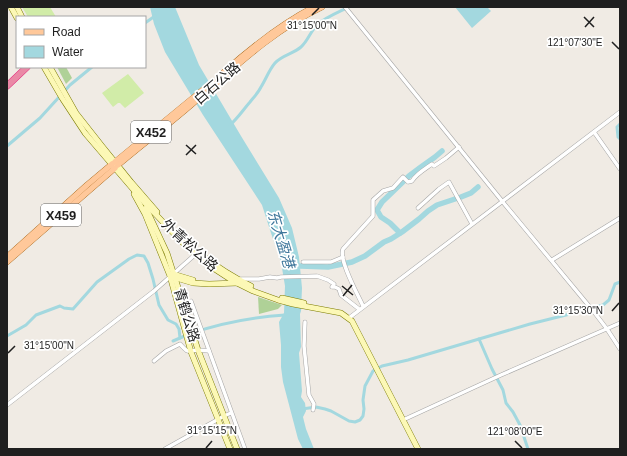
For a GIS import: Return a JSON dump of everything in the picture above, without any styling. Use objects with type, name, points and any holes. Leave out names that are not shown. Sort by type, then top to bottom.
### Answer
[{"type":"highway","points":[[7,80],[20,68]]},
{"type":"highway","points":[[7,86],[25,68]]},
{"type":"main road","points":[[11,7],[16,16]]},
{"type":"main road","points":[[17,7],[22,16]]},
{"type":"main road","name":"白石公路","points":[[213,84],[266,36],[314,7]]},
{"type":"main road","name":"白石公路","points":[[115,165],[265,42],[322,7]]},
{"type":"main road","name":"外青松公路","points":[[45,68],[85,133],[115,165],[141,199],[179,239],[197,253]]},
{"type":"main road","name":"外青松公路","points":[[50,68],[57,86]]},
{"type":"main road","name":"X459","points":[[7,257],[87,185],[115,165]]},
{"type":"main road","name":"X459","points":[[7,262],[115,165]]},
{"type":"main road","name":"外青松公路","points":[[131,185],[213,268],[253,291],[308,306],[342,311],[350,316]]},
{"type":"main road","name":"青鹤公路","points":[[131,185],[173,276],[198,350],[237,449]]},
{"type":"main road","name":"青鹤公路","points":[[141,199],[167,253],[191,352],[230,449]]},
{"type":"main road","points":[[173,276],[207,282],[237,281]]},
{"type":"main road","points":[[350,316],[357,323],[378,368],[422,449]]},
{"type":"main road","points":[[405,420],[418,449]]},
{"type":"street","points":[[346,7],[458,147],[594,312],[620,349]]},
{"type":"street","points":[[350,316],[620,112]]},
{"type":"street","points":[[594,132],[620,169]]},
{"type":"street","points":[[363,306],[346,267],[342,252],[373,216],[372,200],[383,191],[393,188],[403,177],[408,182],[412,182],[414,178],[432,164],[434,166],[438,164],[458,147]]},
{"type":"street","points":[[418,208],[434,193],[449,182],[472,224]]},
{"type":"street","points":[[552,260],[620,218]]},
{"type":"street","points":[[7,405],[173,276],[197,253]]},
{"type":"street","points":[[303,262],[331,262],[343,258]]},
{"type":"street","points":[[237,281],[244,279],[259,279],[270,276],[277,278],[317,276],[334,284],[332,287],[339,289],[341,294],[359,309]]},
{"type":"street","points":[[191,301],[244,449]]},
{"type":"street","points":[[305,322],[304,346],[307,382],[309,395],[314,404],[313,410]]},
{"type":"street","points":[[405,420],[494,378],[620,322]]},
{"type":"street","points":[[154,361],[166,351],[180,344],[186,350],[191,352],[198,350],[209,351]]},
{"type":"street","points":[[165,449],[231,413]]},
{"type":"green space","points":[[22,7],[50,7],[55,16],[27,16]]},
{"type":"green space","points":[[58,68],[67,68],[72,78],[66,84]]},
{"type":"green space","points":[[128,74],[144,93],[125,108],[120,103],[113,107],[102,93]]},
{"type":"green space","points":[[258,297],[282,305],[278,309],[259,314]]},
{"type":"water","name":"东大盈港","points":[[150,7],[175,7],[199,65],[279,198],[292,228],[299,257],[302,288],[300,314],[301,347],[299,353],[302,391],[301,397],[305,403],[306,411],[303,417],[306,429],[314,449],[303,449],[298,439],[283,382],[279,322],[284,313],[285,286],[281,262],[262,205],[203,115],[165,52],[154,24]]},
{"type":"water","points":[[455,7],[487,7],[491,11],[472,28]]},
{"type":"waterway","points":[[230,125],[257,93],[275,63],[301,47],[320,22],[349,7]]},
{"type":"waterway","points":[[146,22],[155,16]]},
{"type":"waterway","points":[[7,146],[40,118],[70,85],[91,68]]},
{"type":"waterway","points":[[620,124],[617,127],[618,137],[620,139]]},
{"type":"waterway","points":[[400,233],[390,223],[381,217],[377,210],[382,202],[409,176],[442,151]]},
{"type":"waterway","name":"东大盈港","points":[[300,266],[328,267],[352,262],[365,256],[384,242],[402,232],[437,205],[471,193],[478,187]]},
{"type":"waterway","points":[[7,336],[26,325],[36,315],[60,306],[73,309],[97,282],[137,255],[144,256],[148,263],[159,305],[168,320],[176,324],[179,329],[180,338]]},
{"type":"waterway","points":[[302,409],[316,407],[325,409],[349,421],[355,422],[360,420],[363,416],[365,386],[373,371],[382,366],[603,305],[609,300],[615,284],[620,282]]},
{"type":"waterway","points":[[192,333],[238,321],[285,315]]},
{"type":"waterway","points":[[173,341],[187,335]]},
{"type":"waterway","points":[[479,339],[503,390],[506,403],[520,425],[528,449]]}]
